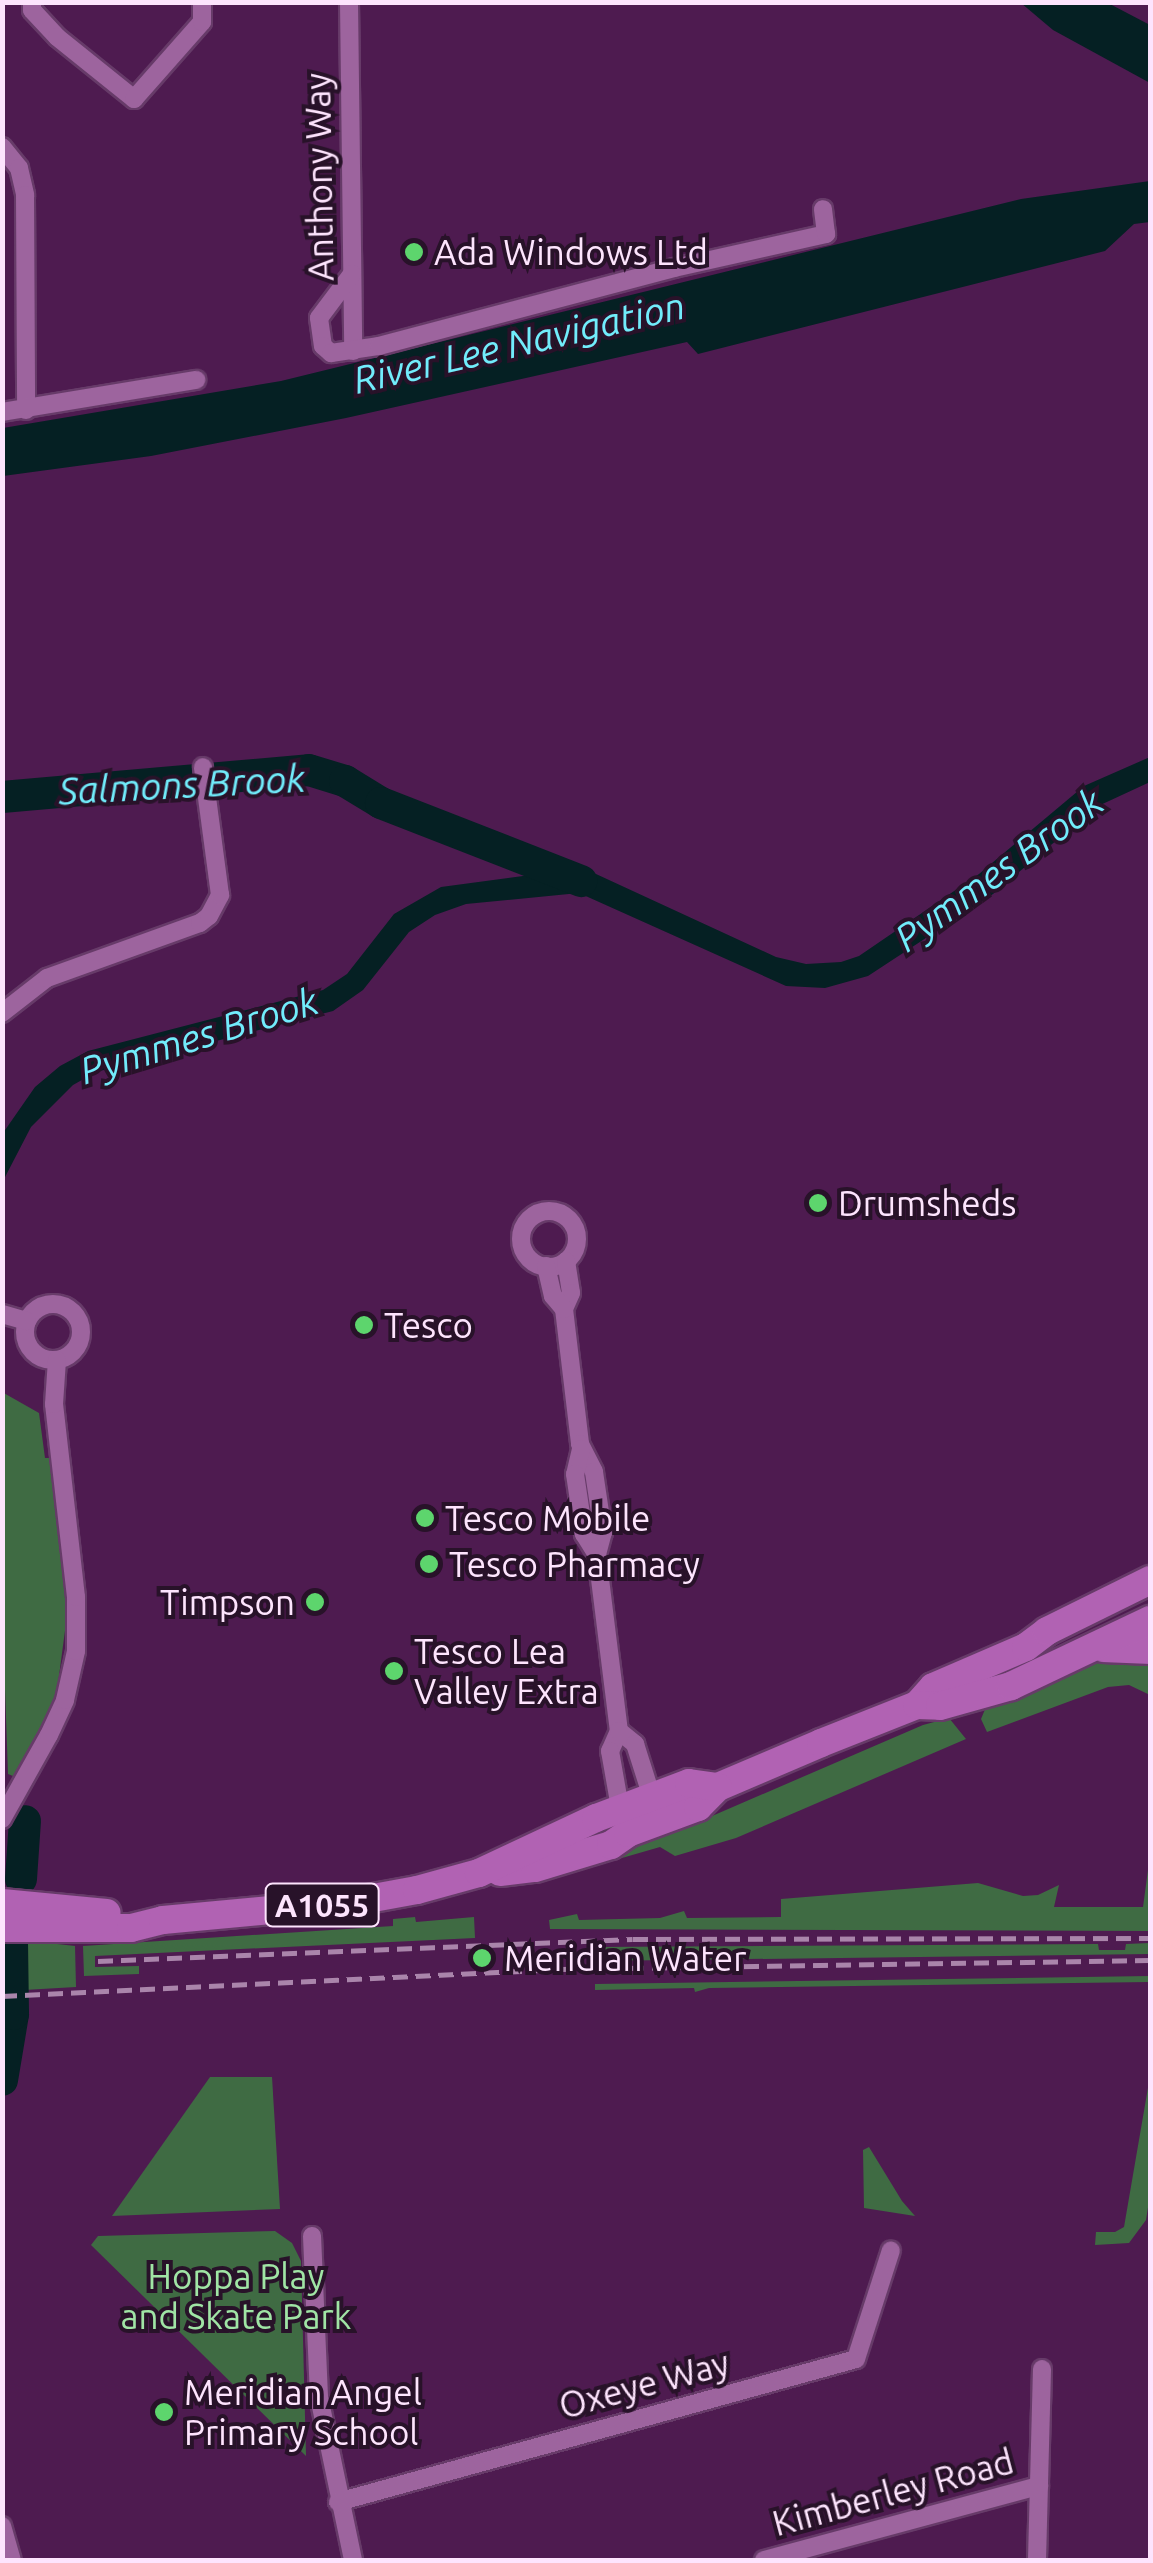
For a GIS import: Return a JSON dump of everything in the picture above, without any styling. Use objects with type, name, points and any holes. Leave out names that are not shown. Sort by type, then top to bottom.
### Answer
[{"type":"main road","name":"A1055","points":[[917,1705],[932,1687],[1026,1647],[1047,1631],[1150,1580]]},
{"type":"main road","points":[[1026,1647],[1101,1627],[1148,1631]]},
{"type":"main road","name":"A1055","points":[[2,1928],[90,1930],[346,1903],[479,1873],[633,1823],[698,1807],[718,1787],[917,1705],[965,1701],[1148,1631]]},
{"type":"main road","name":"A1055","points":[[633,1823],[653,1796],[690,1783],[718,1787]]},
{"type":"main road","name":"A1055","points":[[2,1903],[163,1920]]},
{"type":"street","points":[[32,2],[32,10],[57,36],[134,99],[202,22],[202,2]]},
{"type":"street","name":"Anthony Way","points":[[349,2],[354,351]]},
{"type":"street","points":[[2,147],[20,168],[25,195],[26,410]]},
{"type":"street","points":[[352,274],[319,318],[323,346],[332,353],[354,351],[826,234],[823,209]]},
{"type":"street","points":[[2,412],[196,380]]},
{"type":"street","points":[[2,1013],[47,978],[200,923],[208,916],[220,895],[204,774]]},
{"type":"street","points":[[564,1309],[571,1294],[566,1261],[577,1239],[572,1223],[560,1213],[543,1212],[526,1224],[522,1242],[528,1256],[546,1266],[566,1261]]},
{"type":"street","points":[[546,1266],[554,1296],[564,1309],[581,1449],[575,1474],[584,1534],[597,1555],[619,1731],[610,1751],[633,1823]]},
{"type":"street","points":[[45,1305],[61,1305],[75,1314],[81,1339],[72,1354],[57,1360],[40,1357],[28,1346],[28,1321],[45,1305]]},
{"type":"street","points":[[2,1314],[28,1321]]},
{"type":"street","points":[[4,1817],[65,1700],[76,1651],[76,1597],[54,1404],[57,1360]]},
{"type":"street","points":[[619,1731],[635,1744],[653,1796]]},
{"type":"street","points":[[312,2236],[319,2397],[353,2560]]},
{"type":"street","name":"Oxeye Way","points":[[338,2502],[856,2359],[892,2250]]},
{"type":"street","points":[[1036,2560],[1042,2369]]},
{"type":"street","name":"Kimberley Road","points":[[764,2560],[1039,2486]]},
{"type":"street","points":[[2,2526],[12,2560]]},
{"type":"green space","points":[[2,1392],[39,1413],[45,1458],[50,1458],[68,1608],[57,1691],[42,1729],[13,1776],[8,1774],[2,1604]]},
{"type":"green space","points":[[1150,1656],[1150,1695],[1129,1685],[1108,1687],[987,1732],[981,1719],[986,1707],[1098,1657]]},
{"type":"green space","points":[[949,1718],[966,1739],[736,1838],[675,1856],[660,1847],[615,1860],[603,1855],[712,1816],[923,1725]]},
{"type":"green space","points":[[1150,1855],[1150,1931],[550,1929],[549,1920],[577,1914],[579,1920],[660,1918],[684,1911],[687,1918],[781,1917],[781,1899],[978,1883],[1023,1896],[1038,1895],[1059,1885],[1054,1907],[1143,1907]]},
{"type":"green space","points":[[415,1917],[416,1922],[474,1917],[475,1938],[95,1956],[95,1967],[139,1966],[139,1974],[84,1976],[83,1946],[393,1926],[393,1919]]},
{"type":"green space","points":[[22,1940],[75,1946],[76,1987],[24,1990]]},
{"type":"green space","points":[[1150,1943],[1150,1954],[595,1961],[594,1947],[1098,1944],[1099,1950],[1125,1950],[1126,1944]]},
{"type":"green space","points":[[1150,1976],[1150,1982],[709,1988],[695,1992],[694,1988],[595,1990],[595,1984]]},
{"type":"green space","points":[[1150,2076],[1150,2195],[1146,2220],[1129,2243],[1095,2245],[1096,2232],[1115,2232],[1124,2227]]},
{"type":"green space","points":[[210,2077],[272,2077],[280,2209],[112,2216]]},
{"type":"green space","points":[[869,2147],[915,2216],[864,2208],[863,2150]]},
{"type":"green space","name":"Hoppa Play and Skate Park","points":[[275,2231],[292,2243],[301,2261],[306,2456],[91,2245],[98,2236]]},
{"type":"water","points":[[1021,3],[1108,3],[1150,25],[1150,83],[1053,30]]},
{"type":"water","name":"River Lee Navigation","points":[[1150,181],[1150,222],[1134,224],[1105,251],[698,354],[687,342],[346,418],[151,456],[3,476],[3,428],[281,381],[1021,199]]},
{"type":"water","points":[[1150,757],[1150,782],[1096,807],[993,894],[868,976],[825,988],[786,986],[579,893],[466,904],[435,915],[409,932],[363,990],[333,1011],[96,1072],[73,1085],[31,1127],[3,1181],[3,1133],[35,1087],[60,1066],[88,1051],[323,990],[347,974],[394,914],[441,887],[583,868],[776,957],[806,964],[841,962],[859,956],[979,874],[1084,786]]},
{"type":"waterway","name":"Salmons Brook","points":[[2,797],[309,770],[345,781],[381,803],[581,881]]},
{"type":"waterway","name":"Pymmes Brook","points":[[21,1879],[25,1821]]},
{"type":"waterway","name":"Pymmes Brook","points":[[2,2080],[13,2014],[12,1940]]},
{"type":"railway","points":[[98,1961],[633,1939],[1150,1938]]},
{"type":"railway","points":[[2,1996],[560,1969],[1150,1960]]},
{"type":"place","name":"Ada Windows Ltd","points":[[414,252]]},
{"type":"place","name":"Drumsheds","points":[[818,1203]]},
{"type":"place","name":"Tesco","points":[[364,1325]]},
{"type":"place","name":"Tesco Mobile","points":[[425,1518]]},
{"type":"place","name":"Tesco Pharmacy","points":[[429,1564]]},
{"type":"place","name":"Timpson","points":[[315,1602]]},
{"type":"place","name":"Tesco Lea Valley Extra","points":[[394,1671]]},
{"type":"place","name":"Meridian Water","points":[[482,1958]]},
{"type":"place","name":"Meridian Angel Primary School","points":[[164,2412]]}]
